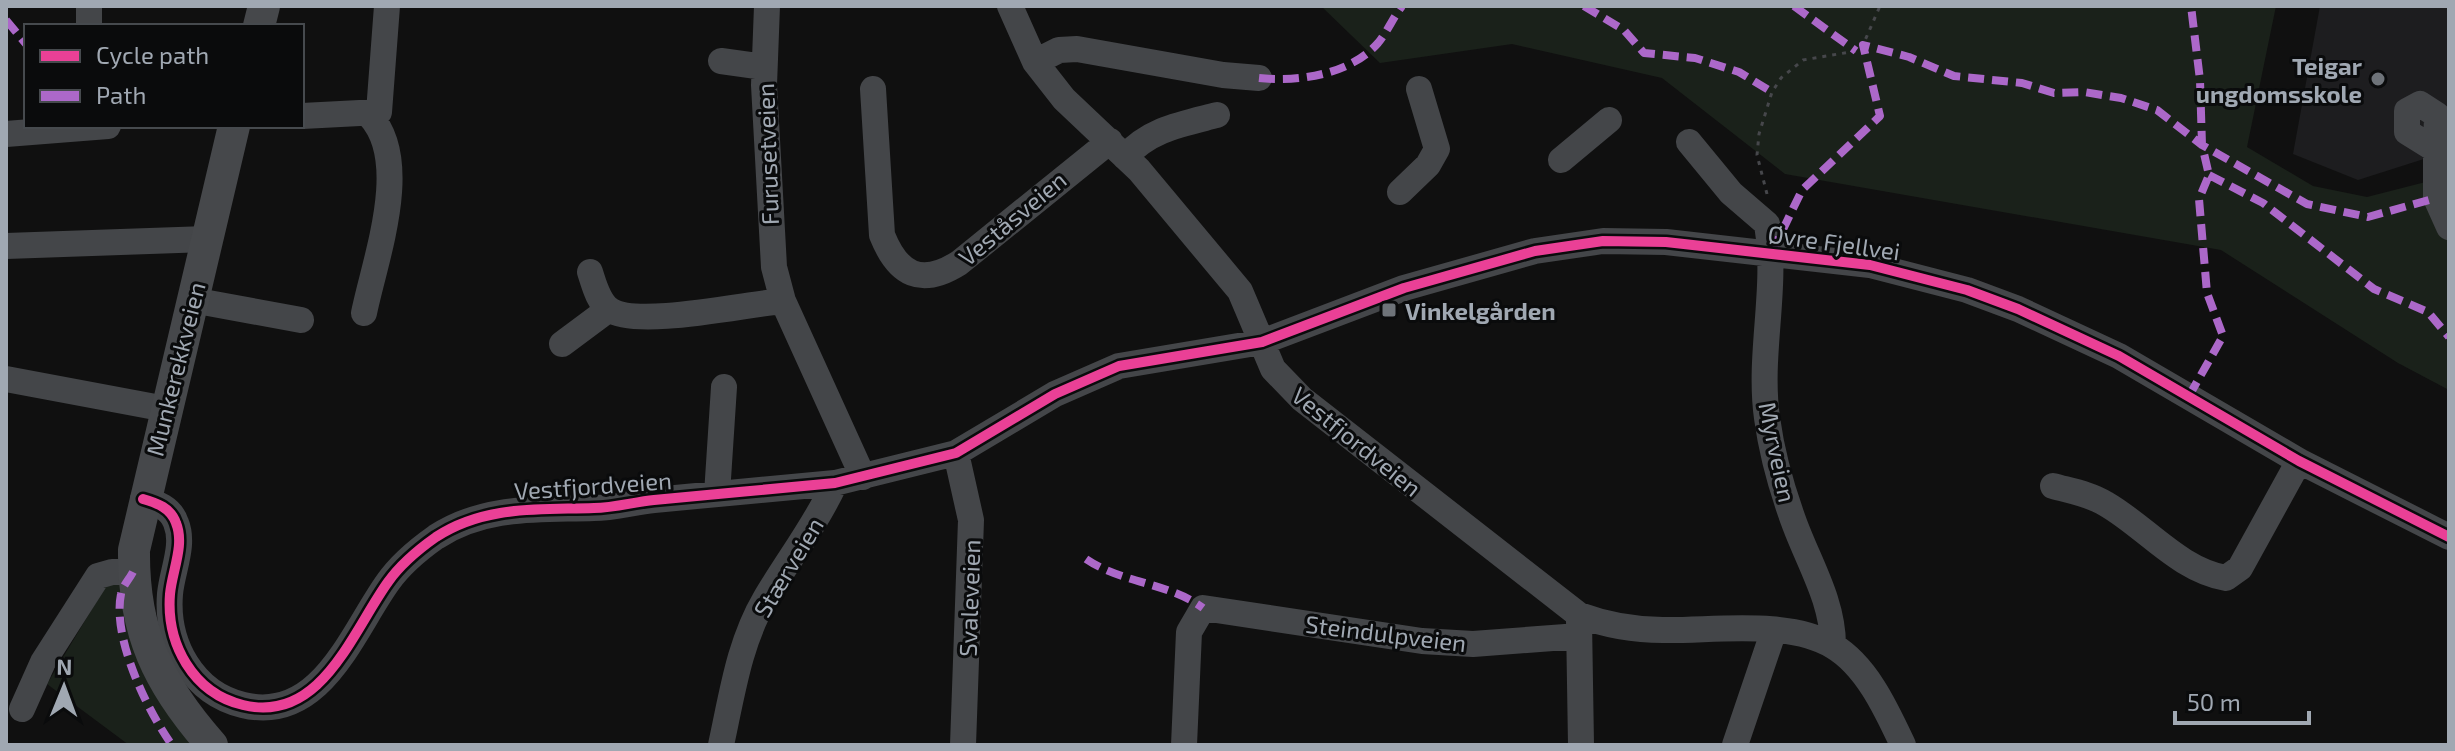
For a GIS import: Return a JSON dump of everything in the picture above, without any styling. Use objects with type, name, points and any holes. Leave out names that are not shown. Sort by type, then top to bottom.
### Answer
[{"type":"main road","name":"Munkerekkveien","points":[[212,745],[182,711],[161,677],[141,628],[133,572],[135,539],[143,499],[234,128]]},
{"type":"street","points":[[304,116],[370,116],[379,112],[382,105],[387,6]]},
{"type":"street","name":"Furusetveien","points":[[767,6],[764,67],[771,246],[783,301],[863,477]]},
{"type":"street","points":[[1010,6],[1035,62],[1064,99],[1117,149],[1240,291],[1262,342]]},
{"type":"street","points":[[1035,62],[1059,50],[1077,49],[1223,75],[1259,78]]},
{"type":"street","points":[[721,61],[764,67]]},
{"type":"street","name":"Veståsveien","points":[[873,89],[882,235],[889,253],[906,270],[918,275],[941,275],[1117,149],[1159,130],[1217,115]]},
{"type":"street","points":[[1400,192],[1428,165],[1437,149],[1419,89]]},
{"type":"street","points":[[364,313],[382,239],[388,185],[383,133],[370,116]]},
{"type":"street","points":[[1561,160],[1609,120]]},
{"type":"street","points":[[6,134],[74,128]]},
{"type":"street","points":[[1689,142],[1731,193],[1767,224]]},
{"type":"street","points":[[2436,150],[2436,198],[2449,227]]},
{"type":"street","name":"Myrveien","points":[[1767,224],[1772,252],[1765,352],[1768,419],[1778,476],[1830,611],[1833,645]]},
{"type":"street","points":[[6,246],[177,237],[207,239]]},
{"type":"street","name":"Øvre Fjellvei","points":[[1262,342],[1404,288],[1558,247],[1624,241],[1827,258],[1916,275],[2018,309],[2140,368],[2299,461],[2449,537]]},
{"type":"street","points":[[590,272],[600,298],[609,309],[629,316],[666,316],[783,301]]},
{"type":"street","points":[[192,300],[301,320]]},
{"type":"street","points":[[562,344],[609,309]]},
{"type":"street","name":"Vestfjordveien","points":[[143,499],[169,511],[176,522],[179,547],[170,606],[178,647],[186,666],[204,688],[224,699],[259,708],[282,705],[310,693],[333,669],[389,581],[404,564],[436,538],[467,520],[511,510],[592,508],[835,483],[863,477],[956,453],[1055,394],[1119,366],[1262,342],[1273,369],[1302,399],[1550,595],[1579,626],[1774,630],[1833,645]]},
{"type":"street","points":[[6,379],[166,409]]},
{"type":"street","points":[[717,494],[724,387]]},
{"type":"street","name":"Svaleveien","points":[[956,453],[971,520],[963,745]]},
{"type":"street","points":[[2053,486],[2106,504],[2177,556],[2211,575],[2226,578],[2240,568],[2299,461]]},
{"type":"street","name":"Stærveien","points":[[721,745],[746,638],[764,600],[824,506],[835,483]]},
{"type":"street","points":[[22,709],[43,662],[98,576],[133,572]]},
{"type":"street","points":[[1541,638],[1550,595]]},
{"type":"street","name":"Steindulpveien","points":[[1184,745],[1189,632],[1196,614],[1203,608],[1422,641],[1473,644],[1541,638],[1579,626]]},
{"type":"street","points":[[1579,626],[1581,745]]},
{"type":"street","points":[[1735,745],[1774,630]]},
{"type":"street","points":[[1833,645],[1854,664],[1879,697],[1903,745]]},
{"type":"path","points":[[1767,224],[1769,199],[1757,155],[1772,92],[1781,78],[1803,60],[1856,51],[1863,45],[1880,6]]},
{"type":"shaded area","points":[[1321,6],[2276,6],[2247,147],[2313,186],[2367,197],[2449,176],[2449,390],[2398,363],[2221,250],[1785,174],[1662,78],[1512,44],[1380,63]]},
{"type":"shaded area","name":"Teigar ungdomsskole","points":[[2320,6],[2449,6],[2449,151],[2358,180],[2293,154]]},
{"type":"shaded area","points":[[126,578],[196,745],[129,745],[47,684],[107,584]]},
{"type":"marked path","points":[[1259,78],[1306,77],[1353,63],[1378,43],[1402,6]]},
{"type":"marked path","points":[[1584,6],[1624,30],[1644,53],[1695,58],[1739,72],[1772,92]]},
{"type":"marked path","points":[[1794,6],[1856,51]]},
{"type":"marked path","points":[[2189,396],[2223,336],[2207,293],[2199,199],[2209,175],[2202,145],[2200,80],[2191,6]]},
{"type":"marked path","points":[[6,20],[24,42]]},
{"type":"marked path","points":[[1772,252],[1802,190],[1880,116],[1863,45],[1909,57],[1954,76],[2022,83],[2054,93],[2084,92],[2121,98],[2157,110],[2202,145],[2307,204],[2368,217],[2436,198]]},
{"type":"marked path","points":[[2209,175],[2263,203],[2374,289],[2428,312],[2449,337]]},
{"type":"marked path","points":[[1086,559],[1114,573],[1176,593],[1203,608]]},
{"type":"marked path","points":[[133,572],[121,594],[122,631],[134,673],[152,713],[172,745]]},
{"type":"cycle path","points":[[143,499],[167,510],[174,518],[178,531],[179,549],[170,594],[170,613],[178,648],[186,664],[210,690],[225,699],[243,705],[270,707],[294,701],[314,688],[347,648],[398,569],[436,537],[474,519],[513,511],[602,508],[654,500],[835,483],[956,453],[1055,394],[1119,366],[1262,342],[1404,288],[1535,251],[1603,241],[1666,242],[1870,265],[1967,290],[2018,309],[2119,356],[2299,461],[2449,537]]},
{"type":"place","name":"Teigar ungdomsskole","points":[[2378,79]]},
{"type":"place","name":"Vinkelgården","points":[[1389,310]]}]
